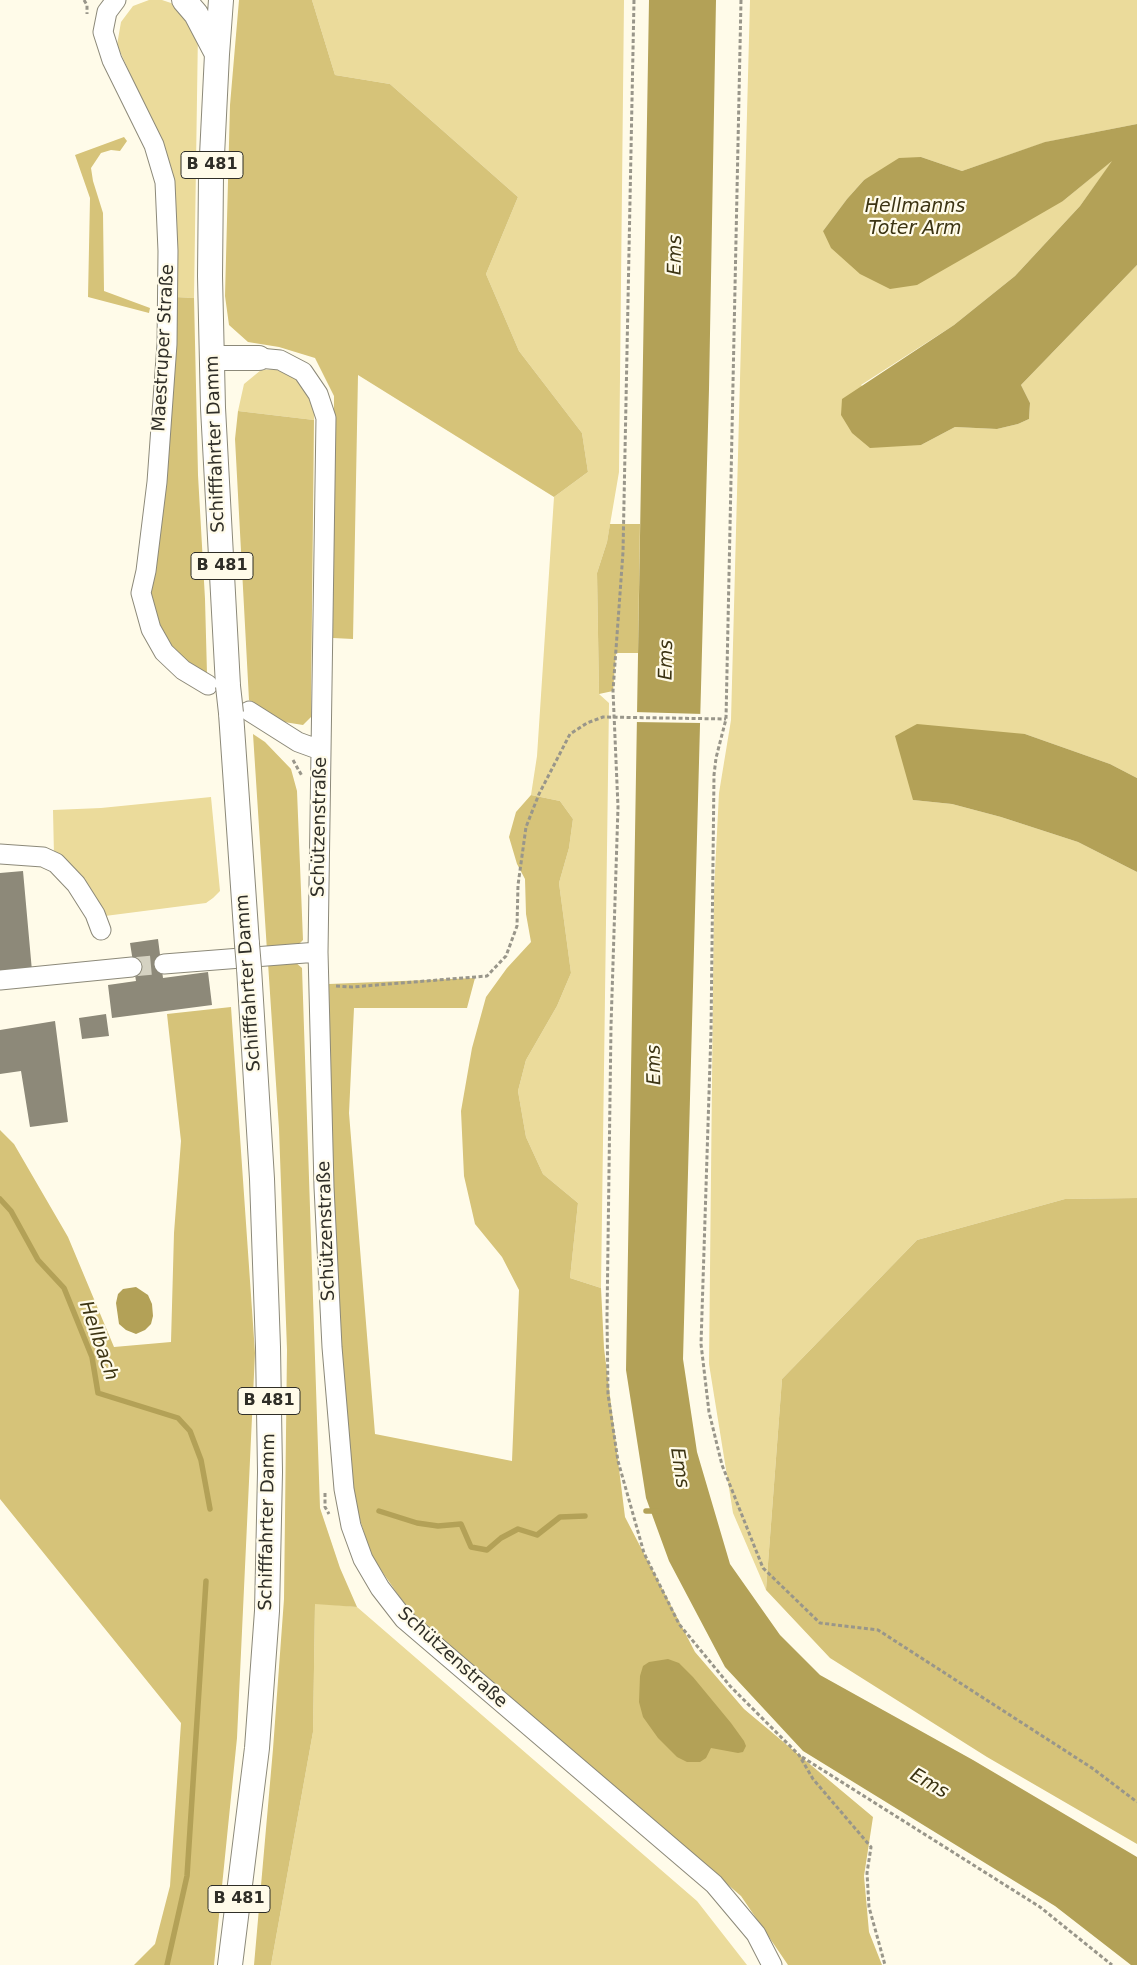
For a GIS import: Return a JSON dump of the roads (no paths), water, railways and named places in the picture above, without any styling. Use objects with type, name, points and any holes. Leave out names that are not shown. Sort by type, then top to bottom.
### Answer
[{"type":"main road","points":[[184,0],[196,14],[217,54]]},
{"type":"main road","name":"Schifffahrter Damm","points":[[221,0],[211,176],[218,686],[240,712],[247,944],[262,1179],[270,1472],[267,1611],[257,1748],[230,1965]]},
{"type":"main road","points":[[212,358],[259,358]]},
{"type":"street","name":"Maestruper Straße","points":[[116,0],[106,12],[103,32],[112,60],[154,145],[165,182],[168,251],[167,344],[157,482],[146,571],[141,593],[151,629],[164,652],[183,670],[218,686]]},
{"type":"street","name":"Schützenstraße","points":[[259,358],[280,360],[303,372],[318,394],[326,418],[318,952],[324,1186],[332,1347],[344,1489],[351,1526],[363,1559],[380,1588],[404,1619],[714,1884],[756,1934],[772,1965]]},
{"type":"street","points":[[240,712],[298,742],[320,750]]},
{"type":"street","points":[[0,854],[43,857],[56,863],[82,892],[95,914],[101,930]]},
{"type":"street","points":[[164,964],[318,952]]},
{"type":"street","points":[[0,980],[132,967]]},
{"type":"water","name":"Ems","points":[[649,0],[716,0],[709,389],[683,1359],[697,1452],[730,1564],[780,1635],[820,1675],[973,1760],[1137,1857],[1137,1965],[1131,1965],[1055,1906],[803,1751],[725,1667],[669,1561],[646,1498],[626,1370]]},
{"type":"water","name":"Hellmanns Toter Arm","points":[[1137,124],[1137,265],[1021,385],[1030,403],[1029,419],[997,429],[955,427],[921,445],[870,448],[852,433],[841,415],[842,399],[954,325],[1015,276],[1080,206],[1112,161],[1063,201],[1006,234],[917,285],[890,289],[860,274],[831,248],[823,231],[864,180],[899,158],[921,157],[962,171],[1045,142]]},
{"type":"water","points":[[917,724],[1025,734],[1110,764],[1137,778],[1137,872],[1078,842],[1001,817],[952,804],[913,800],[895,736]]},
{"type":"water","points":[[136,1287],[148,1295],[152,1304],[153,1316],[151,1324],[145,1330],[136,1334],[126,1330],[119,1324],[116,1303],[118,1294],[123,1289]]},
{"type":"water","points":[[668,1659],[679,1663],[693,1677],[731,1723],[744,1741],[746,1746],[743,1752],[738,1753],[711,1748],[706,1758],[700,1762],[687,1762],[677,1757],[658,1738],[643,1717],[639,1702],[640,1676],[643,1666],[649,1662]]},
{"type":"waterway","name":"Hellbach","points":[[0,1199],[11,1211],[38,1260],[64,1288],[92,1357],[98,1393],[178,1418],[190,1431],[201,1460],[210,1509]]},
{"type":"waterway","name":"Hellbach","points":[[379,1511],[417,1523],[438,1526],[461,1524],[471,1547],[487,1550],[501,1538],[518,1529],[537,1535],[560,1517],[585,1516]]},
{"type":"waterway","name":"Hellbach","points":[[646,1511],[659,1511]]},
{"type":"waterway","points":[[167,1965],[187,1876],[206,1581]]},
{"type":"tunnel","points":[[132,967],[164,964]]}]
